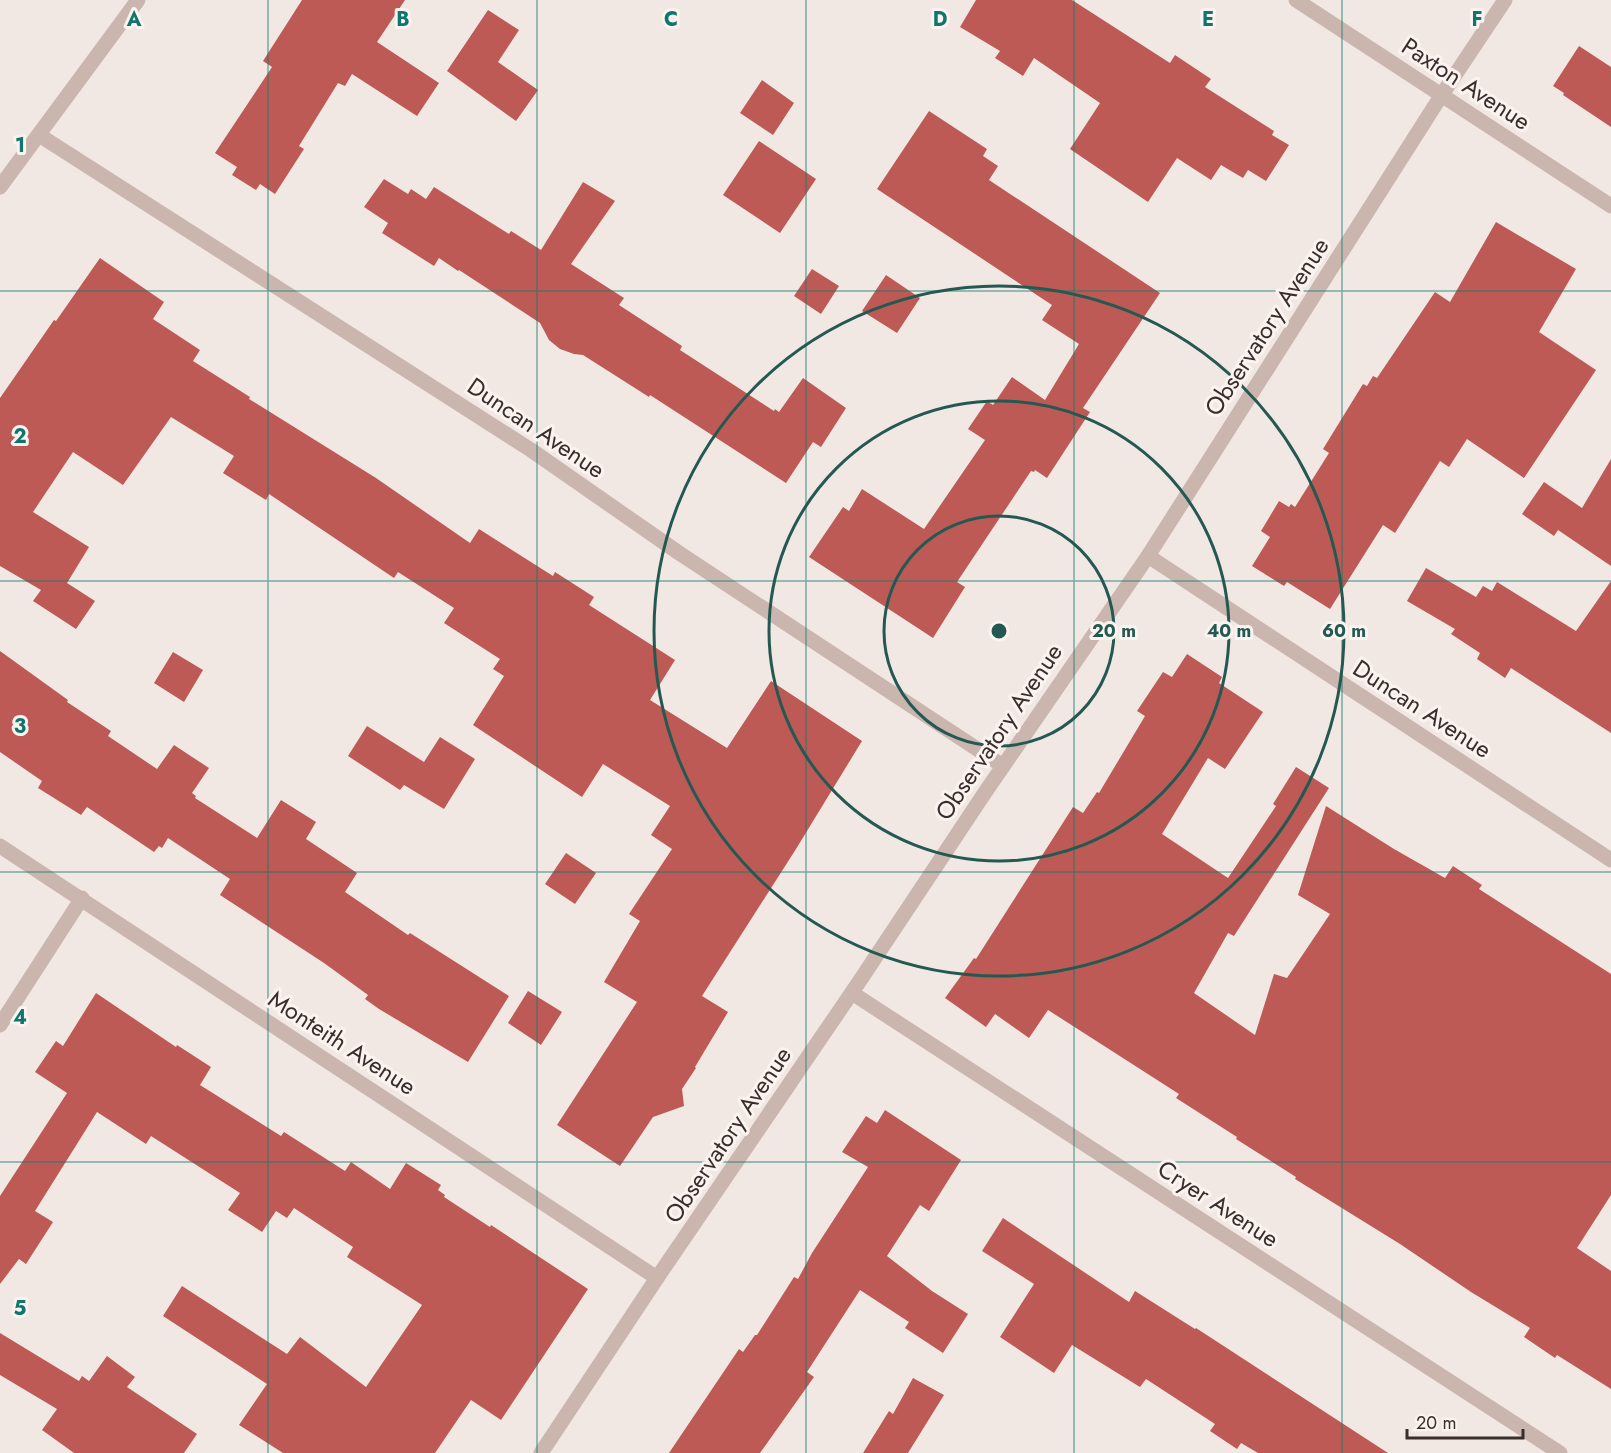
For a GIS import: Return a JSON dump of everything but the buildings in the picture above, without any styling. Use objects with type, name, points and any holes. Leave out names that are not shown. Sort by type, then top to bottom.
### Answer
[{"type":"street","points":[[1,183],[138,0]]},
{"type":"street","name":"Paxton Avenue","points":[[1296,0],[1611,206]]},
{"type":"street","name":"Observatory Avenue","points":[[541,1453],[1003,766],[1148,556],[1441,96],[1505,0]]},
{"type":"street","name":"Duncan Avenue","points":[[39,135],[531,450],[679,554],[1003,766]]},
{"type":"street","name":"Duncan Avenue","points":[[1148,556],[1611,860]]},
{"type":"street","name":"Monteith Avenue","points":[[0,846],[657,1278]]},
{"type":"street","points":[[0,1025],[82,898]]},
{"type":"street","name":"Cryer Avenue","points":[[852,993],[1560,1453]]}]
